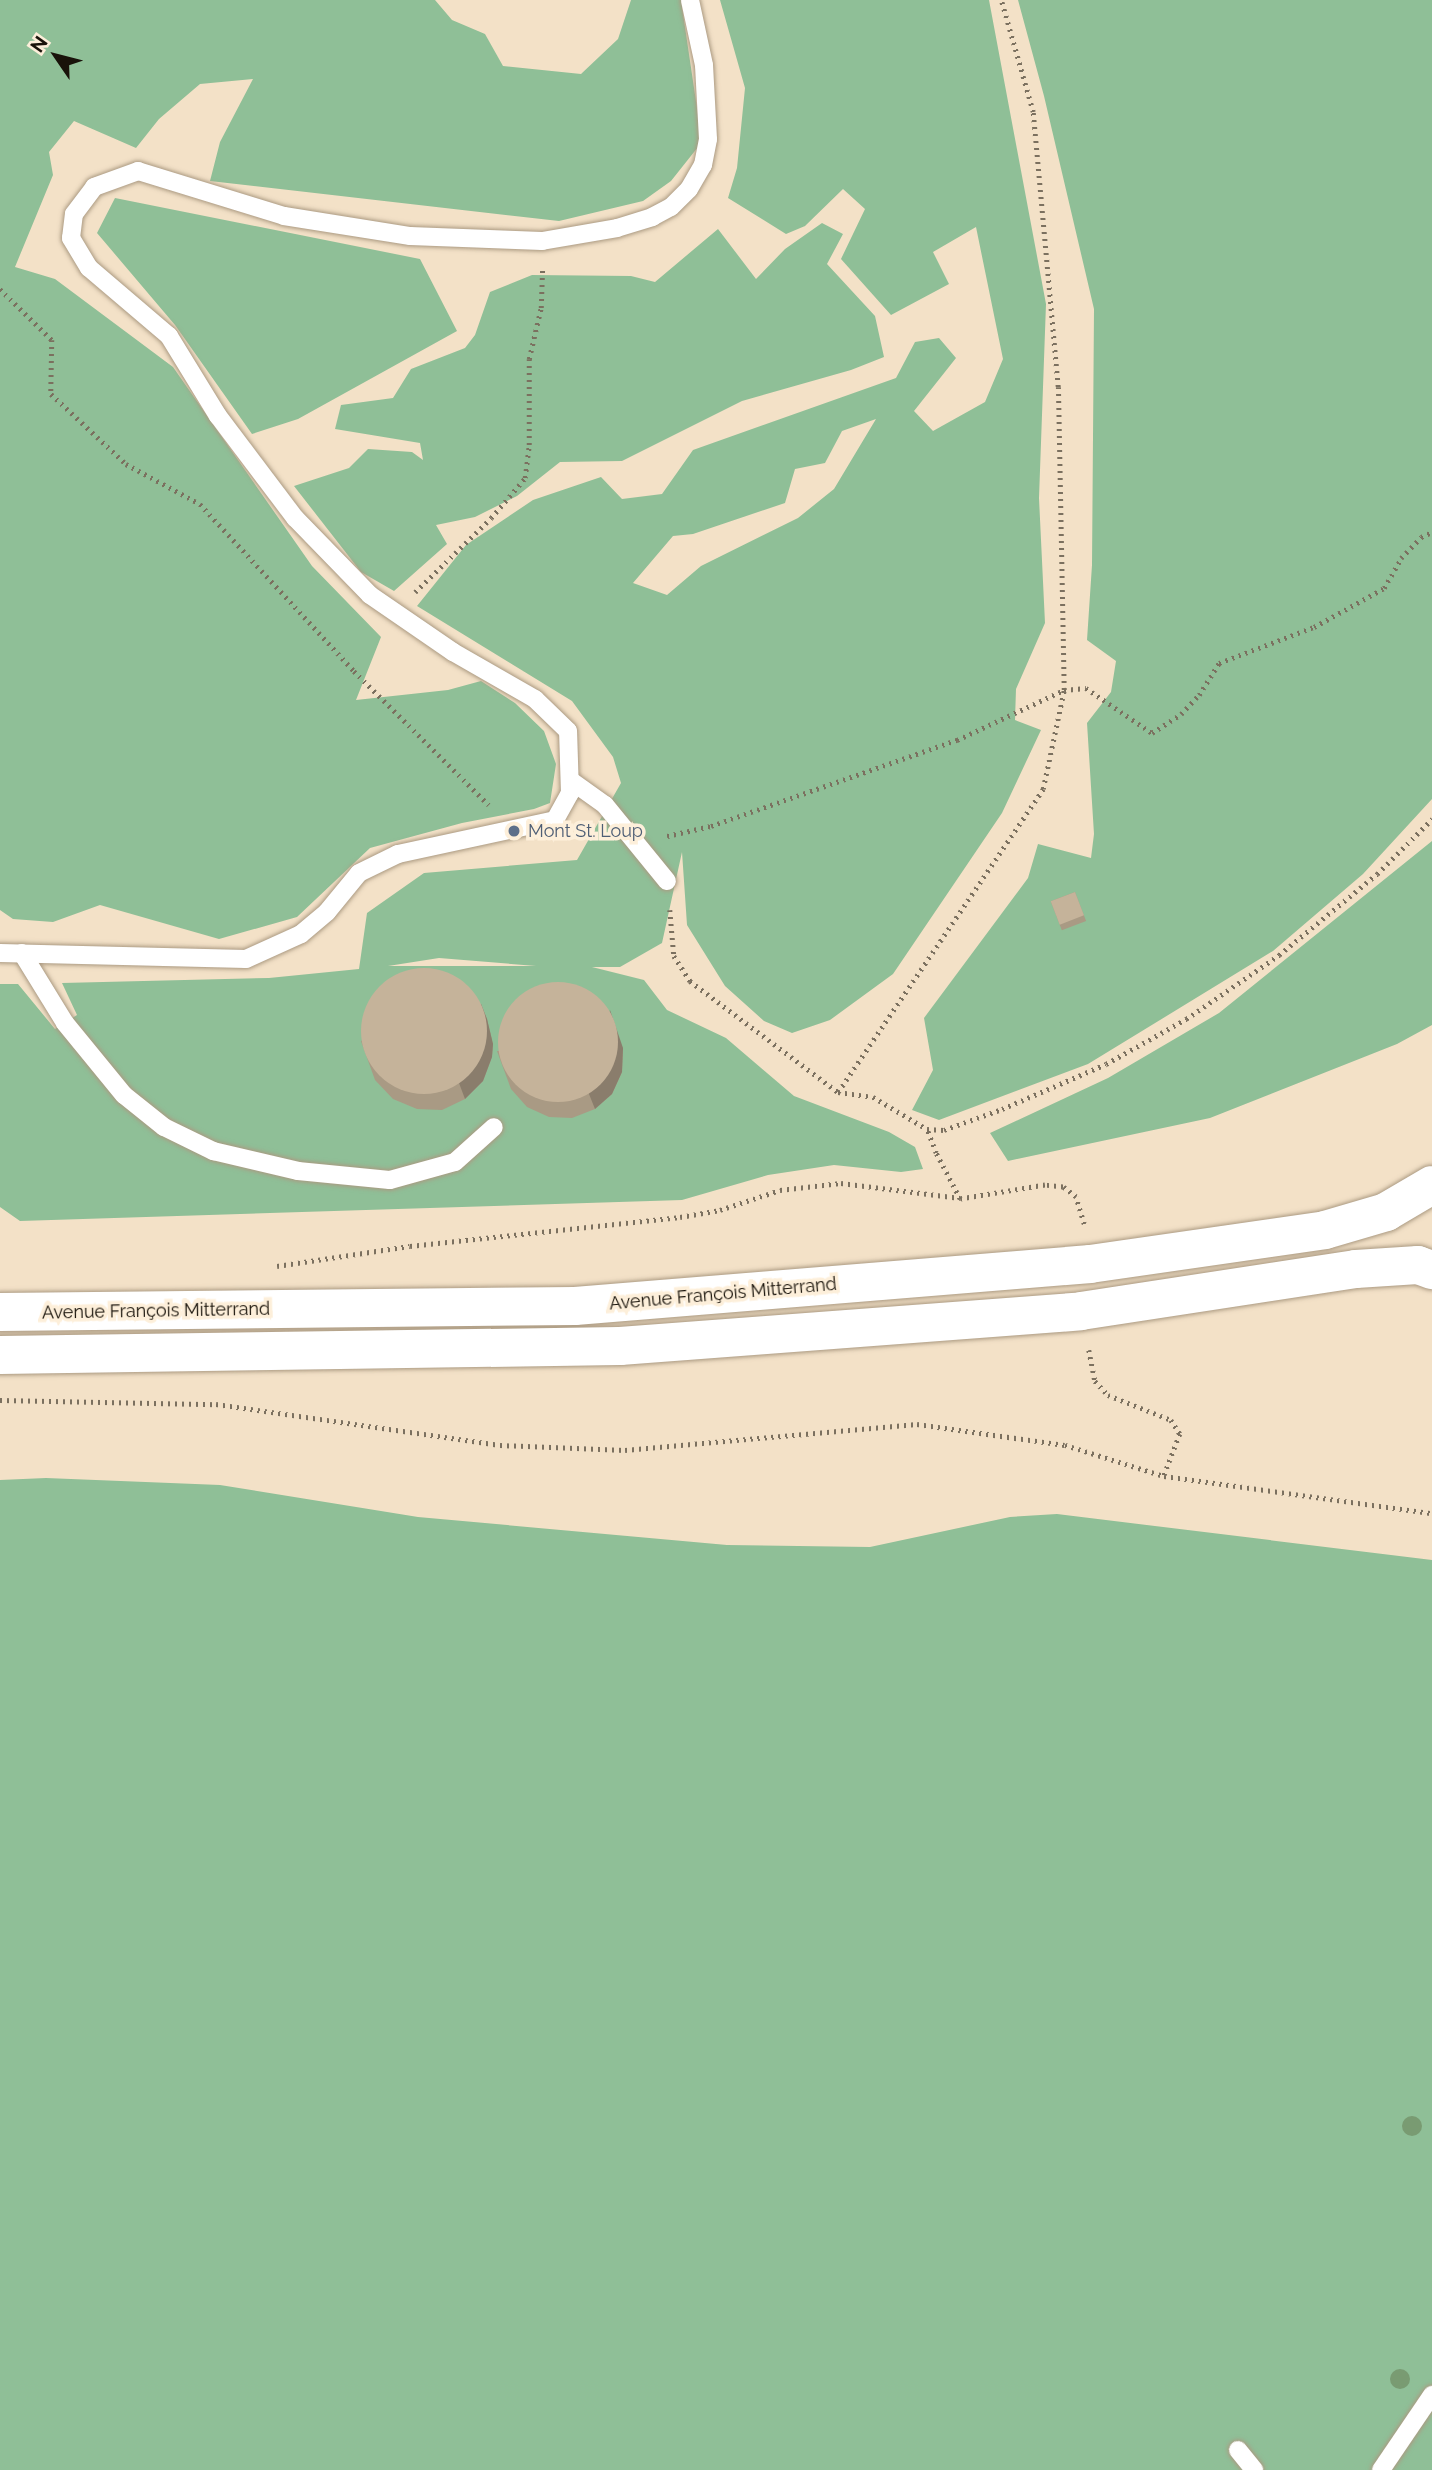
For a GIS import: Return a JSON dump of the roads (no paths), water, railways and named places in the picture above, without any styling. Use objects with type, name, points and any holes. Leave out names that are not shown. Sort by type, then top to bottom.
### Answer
[{"type":"main road","name":"Avenue François Mitterrand","points":[[0,1312],[575,1306],[1090,1264],[1325,1230],[1386,1212],[1432,1185]]},
{"type":"main road","points":[[0,1355],[620,1346],[1081,1311],[1356,1269],[1418,1265],[1432,1270]]},
{"type":"lane","points":[[0,953],[246,959],[301,934],[327,912],[359,873],[398,854],[555,820],[570,793],[568,731],[535,699],[453,652],[370,595],[295,518],[218,416],[169,336],[89,268],[71,238],[74,214],[94,187],[138,171],[284,216],[410,236],[542,241],[617,228],[652,217],[671,207],[689,189],[703,165],[708,139],[704,65],[690,0]]},
{"type":"lane","points":[[570,780],[605,805],[667,881]]},
{"type":"lane","points":[[22,953],[65,1023],[124,1095],[164,1127],[213,1151],[298,1171],[390,1180],[455,1162],[494,1127]]},
{"type":"lane","points":[[1381,2470],[1432,2395]]},
{"type":"lane","points":[[1238,2450],[1254,2470]]},
{"type":"place","name":"Mont St. Loup","points":[[514,831]]}]
